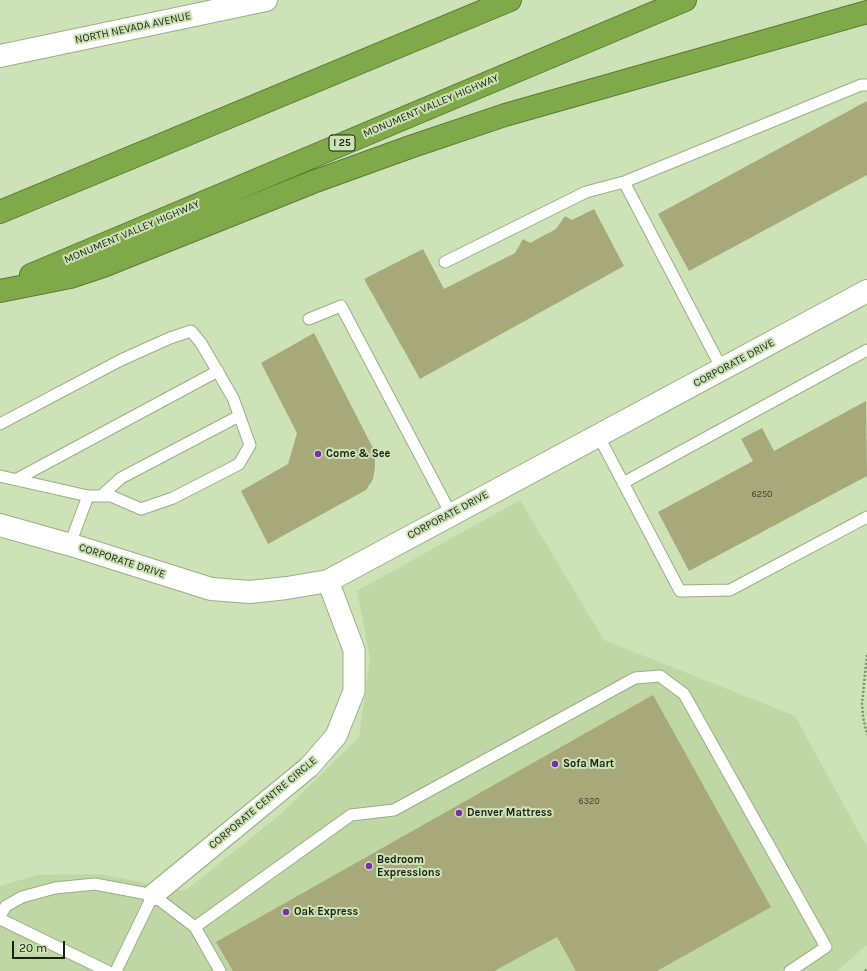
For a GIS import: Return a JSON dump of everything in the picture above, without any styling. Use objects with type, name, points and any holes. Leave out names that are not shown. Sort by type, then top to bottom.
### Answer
[{"type":"highway","points":[[0,212],[510,0]]},
{"type":"highway","name":"MONUMENT VALLEY HIGHWAY","points":[[0,289],[194,205],[685,0]]},
{"type":"highway","points":[[0,289],[70,277],[313,182],[505,115],[867,12]]},
{"type":"street","name":"NORTH NEVADA AVENUE","points":[[0,56],[266,0]]},
{"type":"street","name":"CORPORATE DRIVE","points":[[0,525],[70,544],[211,589],[250,592],[287,588],[328,581],[598,435],[863,296]]},
{"type":"street","name":"CORPORATE CENTRE CIRCLE","points":[[153,894],[309,767],[336,736],[354,691],[354,650],[328,581]]},
{"type":"lane","points":[[445,262],[586,192],[624,182],[861,84],[867,84]]},
{"type":"lane","points":[[624,182],[722,369]]},
{"type":"lane","points":[[309,319],[341,306],[451,514]]},
{"type":"lane","points":[[0,424],[121,360],[170,338],[191,331],[201,343],[233,398],[250,445],[240,464],[173,498],[141,509],[111,496],[88,496],[0,476]]},
{"type":"lane","points":[[623,483],[867,350]]},
{"type":"lane","points":[[17,480],[218,371]]},
{"type":"lane","points":[[101,496],[121,478],[239,416]]},
{"type":"lane","points":[[598,435],[680,591],[730,590],[867,518]]},
{"type":"lane","points":[[70,544],[88,496]]},
{"type":"lane","points":[[195,928],[351,815],[394,810],[635,678],[660,676],[684,694],[826,947],[790,971]]},
{"type":"lane","points":[[0,916],[6,906],[22,897],[55,888],[95,884],[153,894],[195,928],[220,971]]},
{"type":"lane","points":[[116,971],[153,894]]},
{"type":"lane","points":[[0,919],[107,971]]},
{"type":"path","points":[[867,655],[862,703],[867,735]]},
{"type":"shaded area","points":[[520,500],[604,640],[795,716],[867,847],[867,945],[837,971],[0,971],[0,886],[37,875],[101,874],[185,891],[281,814],[359,737],[370,658],[357,591]]},
{"type":"building","points":[[867,101],[867,175],[689,271],[658,214]]},
{"type":"building","points":[[594,209],[624,266],[420,379],[364,279],[423,249],[444,289],[515,253],[523,239],[530,243],[556,229],[565,216],[572,220]]},
{"type":"building","points":[[314,333],[375,452],[373,479],[366,490],[268,544],[241,491],[288,464],[297,433],[261,363]]},
{"type":"building","points":[[866,401],[867,476],[689,571],[658,512],[753,461],[741,439],[762,428],[774,451]]},
{"type":"building","points":[[653,695],[771,907],[657,971],[576,971],[557,937],[494,971],[233,971],[216,942]]},
{"type":"place","name":"Come & See","points":[[318,454]]},
{"type":"place","name":"Sofa Mart","points":[[555,764]]},
{"type":"place","name":"Denver Mattress","points":[[459,813]]},
{"type":"place","name":"Bedroom Expressions","points":[[369,866]]},
{"type":"place","name":"Oak Express","points":[[286,912]]}]
